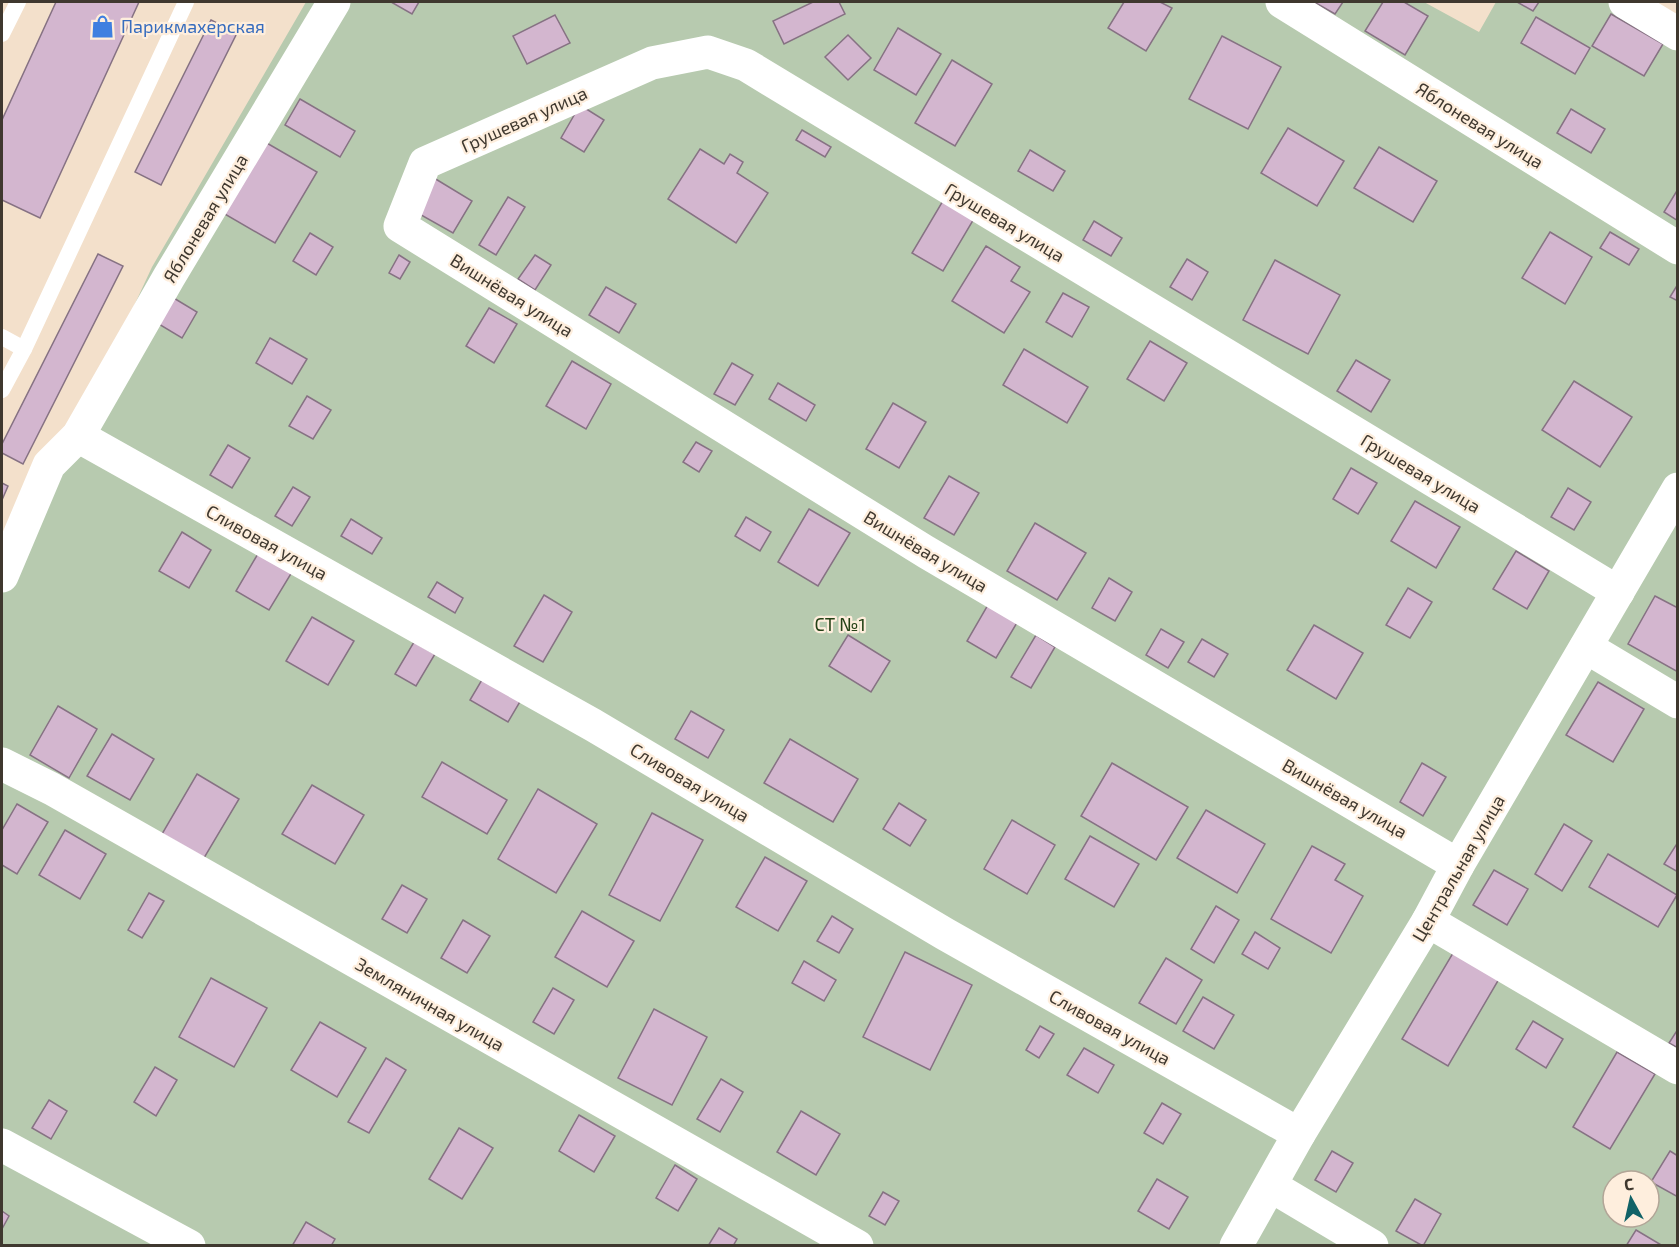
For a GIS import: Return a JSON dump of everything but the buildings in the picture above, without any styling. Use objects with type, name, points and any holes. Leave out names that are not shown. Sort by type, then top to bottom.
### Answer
[{"type":"street","name":"Яблоневая улица","points":[[2,576],[49,465],[78,436],[175,267],[334,2]]},
{"type":"street","name":"Яблоневая улица","points":[[1282,2],[1677,248]]},
{"type":"street","points":[[1624,2],[1677,34]]},
{"type":"street","name":"Грушевая улица","points":[[400,226],[425,163],[652,63],[708,52],[746,65],[1618,592]]},
{"type":"street","name":"Вишнёвая улица","points":[[400,226],[926,552],[1458,865]]},
{"type":"street","name":"Сливовая улица","points":[[78,436],[593,725],[945,934],[1299,1134]]},
{"type":"street","name":"Центральная улица","points":[[1236,1245],[1299,1134],[1428,921],[1458,865],[1677,489]]},
{"type":"street","points":[[1586,646],[1677,702]]},
{"type":"street","name":"Земляничная улица","points":[[2,764],[52,789],[857,1245]]},
{"type":"street","points":[[1428,921],[1677,1068]]},
{"type":"street","points":[[2,1145],[189,1245]]},
{"type":"street","points":[[1271,1186],[1372,1245]]},
{"type":"lane","points":[[2,34],[18,2]]},
{"type":"lane","points":[[2,390],[24,349],[186,2]]},
{"type":"lane","points":[[2,337],[24,349]]},
{"type":"green space","name":"СТ №1","points":[[306,2],[1424,2],[1479,32],[1496,2],[1640,2],[1677,24],[1677,1245],[2,1246],[2,537],[83,416],[152,267]]},
{"type":"place","name":"Парикмахерская","points":[[103,26]]}]
